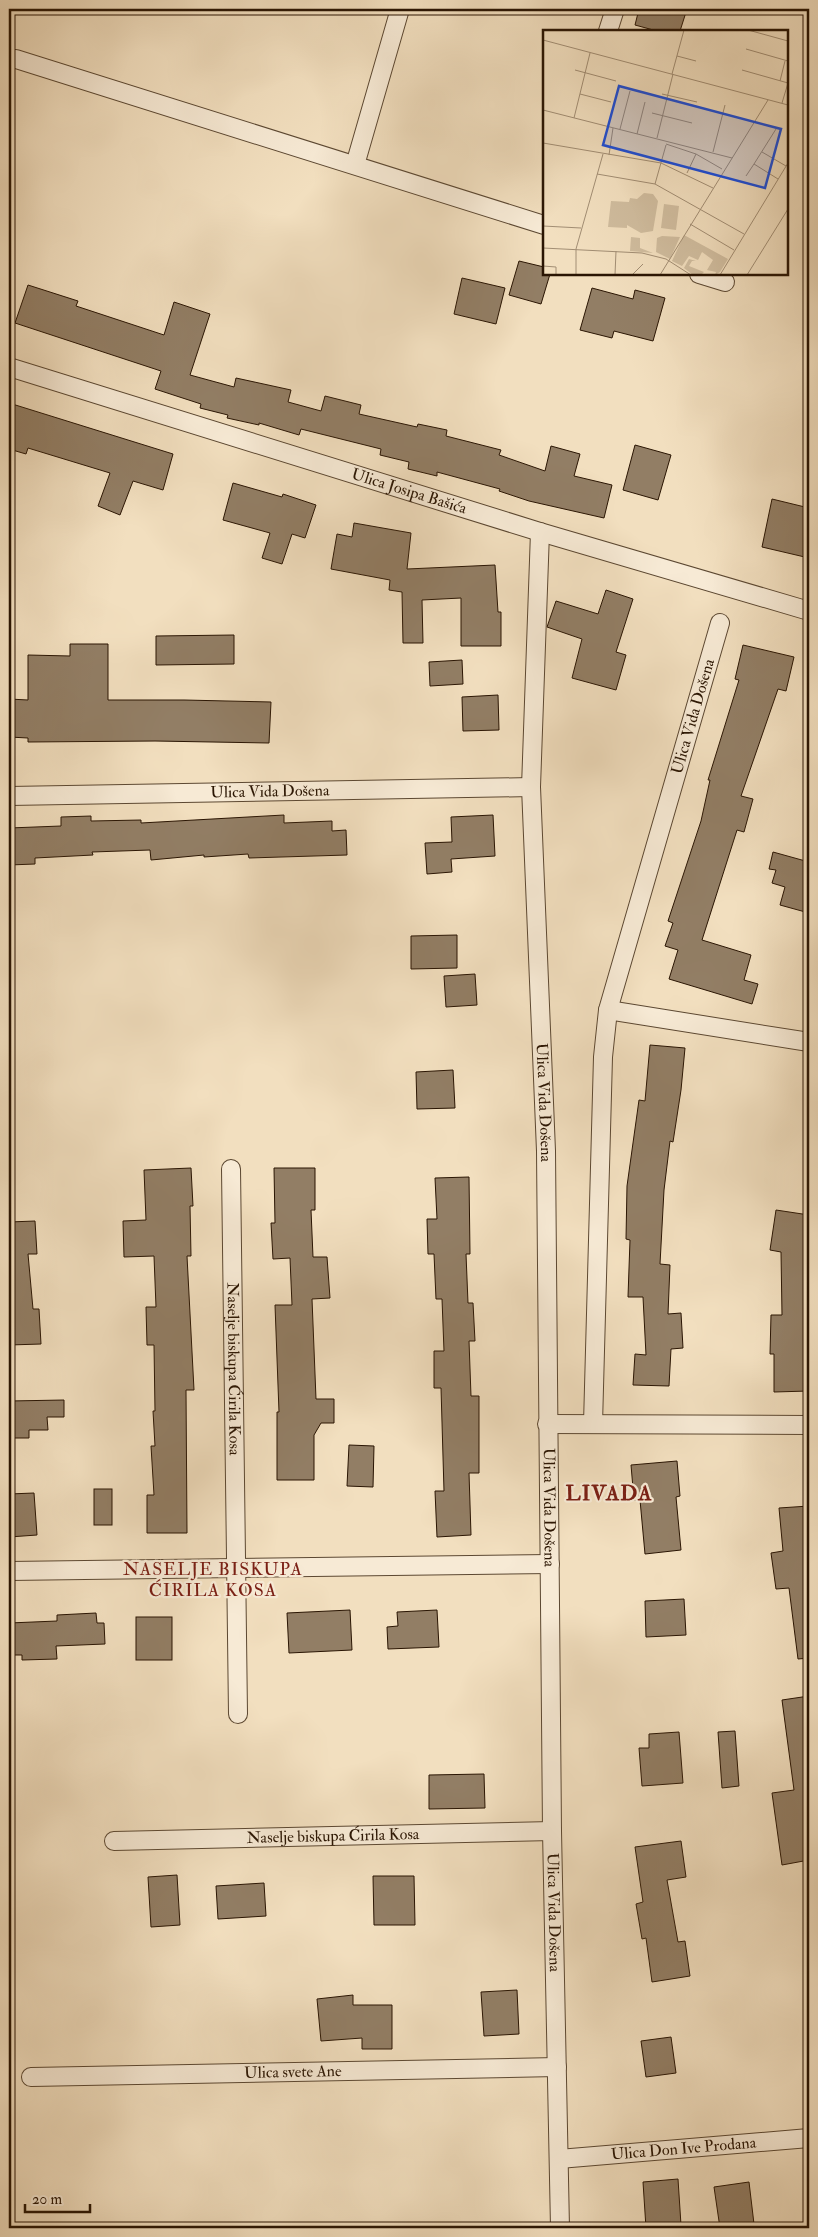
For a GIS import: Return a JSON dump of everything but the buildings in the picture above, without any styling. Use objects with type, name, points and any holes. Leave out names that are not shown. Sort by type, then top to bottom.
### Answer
[{"type":"street","points":[[355,165],[400,9]]},
{"type":"street","points":[[608,30],[615,9]]},
{"type":"street","points":[[16,59],[543,225]]},
{"type":"street","points":[[702,275],[725,282]]},
{"type":"street","name":"Ulica Josipa Bašića","points":[[9,368],[540,532],[809,611]]},
{"type":"street","name":"Ulica Vida Došena","points":[[540,532],[531,787],[546,1151],[552,1831],[560,2228]]},
{"type":"street","name":"Ulica Vida Došena","points":[[593,1424],[603,1057],[608,1010],[720,623]]},
{"type":"street","name":"Ulica Vida Došena","points":[[9,796],[531,787]]},
{"type":"street","points":[[608,1010],[809,1042]]},
{"type":"street","name":"Naselje biskupa Ćirila Kosa","points":[[231,1169],[238,1714]]},
{"type":"street","points":[[548,1424],[809,1425]]},
{"type":"street","points":[[9,1571],[550,1564]]},
{"type":"street","name":"Naselje biskupa Ćirila Kosa","points":[[114,1841],[552,1831]]},
{"type":"street","name":"Ulica svete Ane","points":[[31,2077],[557,2067]]},
{"type":"street","name":"Ulica Don Ive Prodana","points":[[559,2159],[809,2138]]},
{"type":"district","name":"LIVADA","points":[[609,1493]]},
{"type":"district","name":"NASELJE BISKUPA ĆIRILA KOSA","points":[[213,1579]]}]
